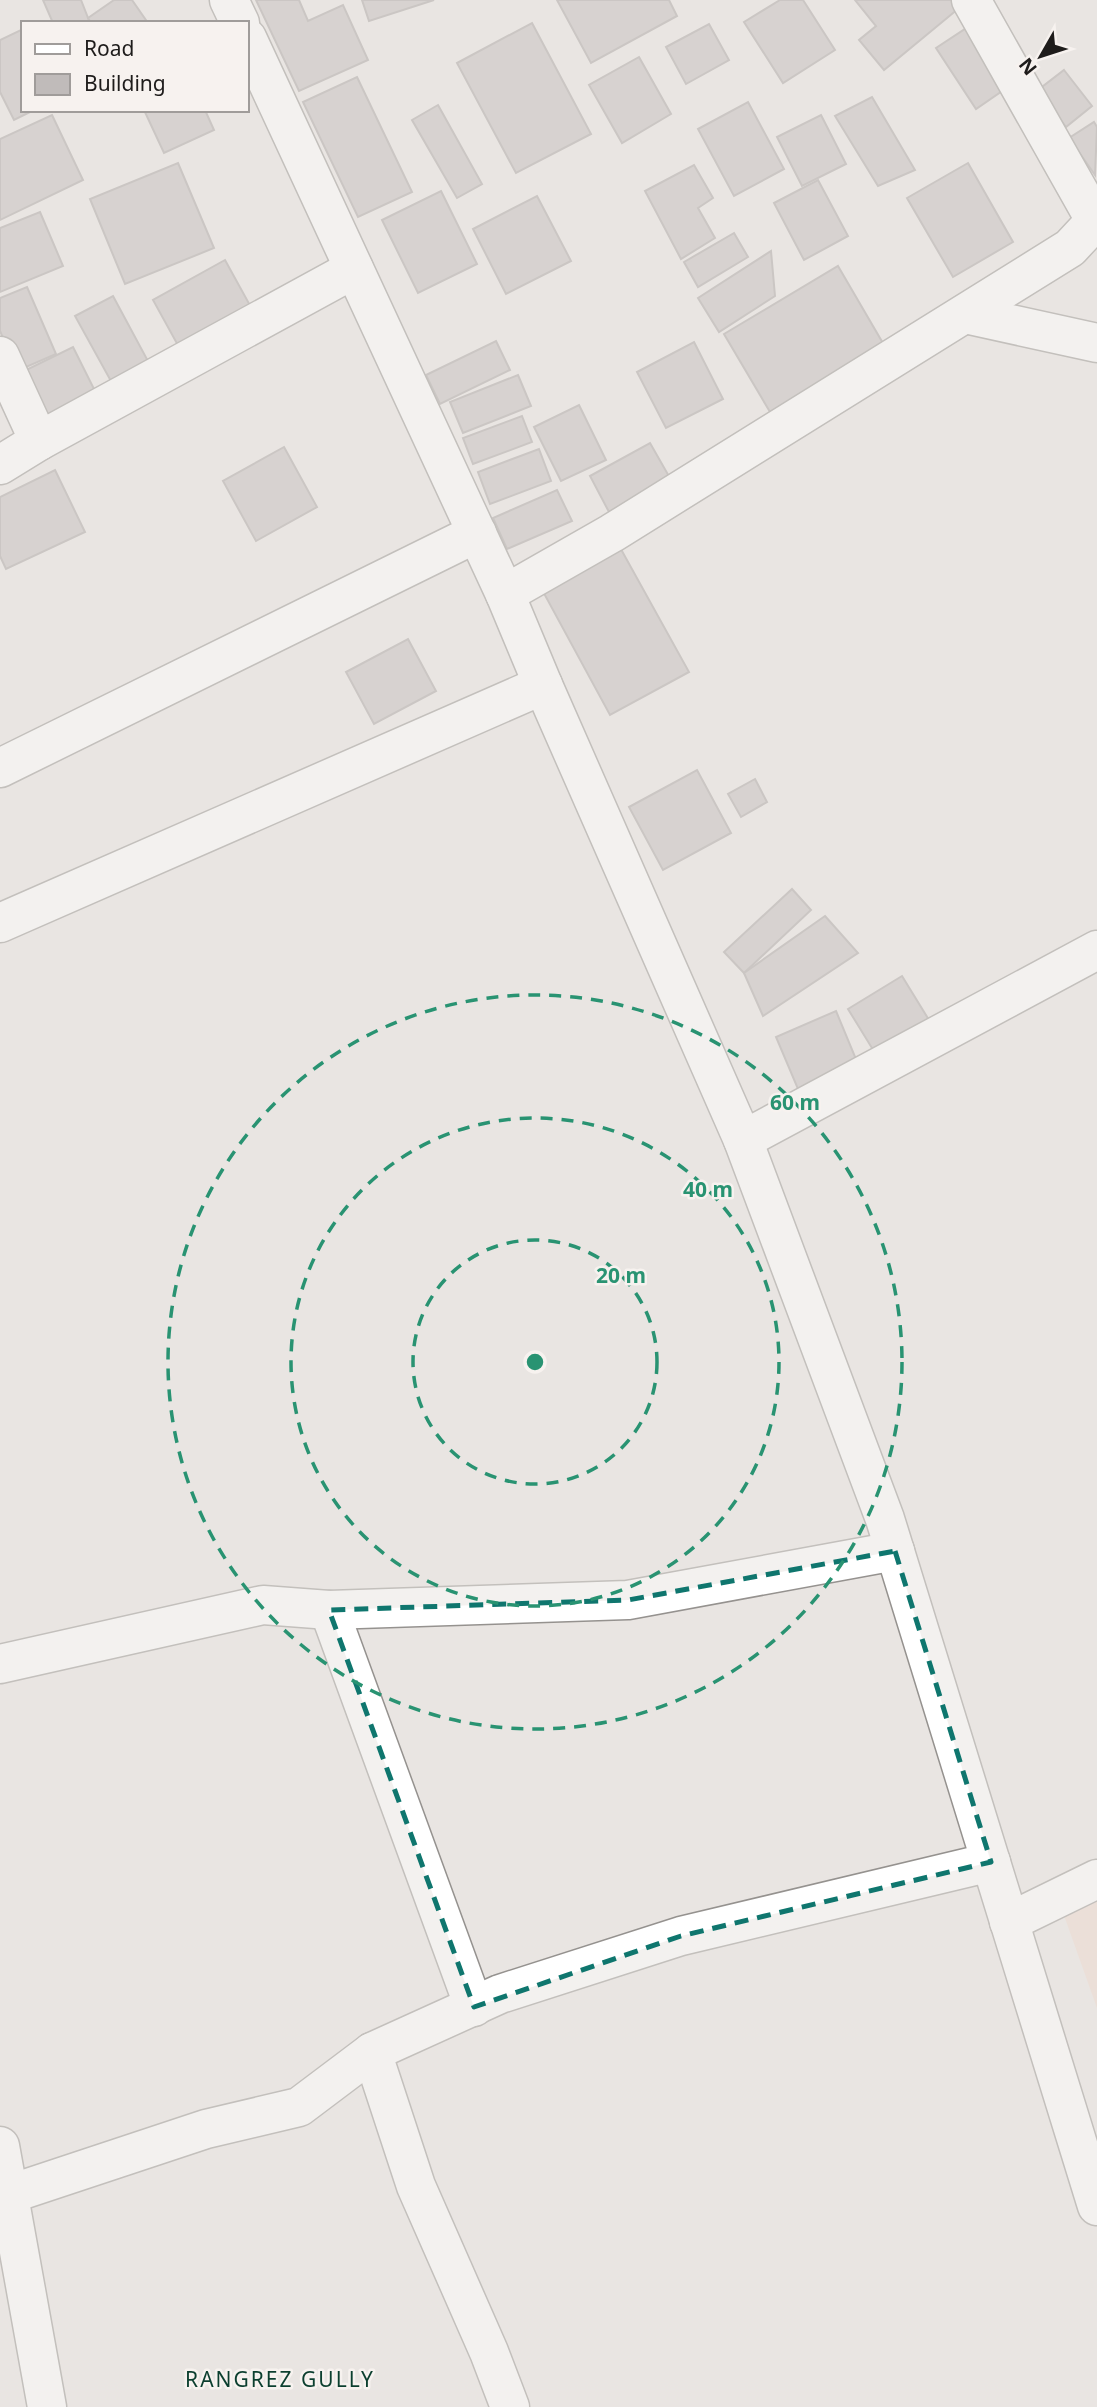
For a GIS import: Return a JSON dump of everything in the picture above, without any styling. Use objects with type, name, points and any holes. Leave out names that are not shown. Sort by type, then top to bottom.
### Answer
[{"type":"street","points":[[229,0],[239,21]]},
{"type":"street","points":[[505,594],[612,533],[1070,248],[1096,220],[971,0]]},
{"type":"street","points":[[248,40],[505,594],[743,1140],[885,1518],[1097,2206]]},
{"type":"street","points":[[0,465],[39,441],[354,269]]},
{"type":"street","points":[[965,314],[1097,344]]},
{"type":"street","points":[[0,356],[39,441]]},
{"type":"street","points":[[0,768],[477,533]]},
{"type":"street","points":[[0,923],[543,685]]},
{"type":"street","points":[[743,1140],[1097,950]]},
{"type":"street","points":[[0,1664],[264,1605],[329,1610],[628,1600],[895,1551]]},
{"type":"street","points":[[329,1610],[474,2007]]},
{"type":"street","points":[[10,2194],[206,2129],[299,2107],[372,2052],[500,1994],[681,1936],[991,1862]]},
{"type":"street","points":[[1009,1922],[1097,1879]]},
{"type":"street","points":[[372,2052],[416,2186],[510,2407]]},
{"type":"street","points":[[0,2146],[47,2407]]},
{"type":"highlighted area","points":[[895,1551],[991,1862],[681,1936],[474,2007],[329,1610],[628,1600]]},
{"type":"shaded area","points":[[1097,1890],[1097,2008],[1061,1907]]},
{"type":"building","points":[[43,0],[81,0],[89,21],[52,21]]},
{"type":"building","points":[[114,0],[132,0],[147,21],[90,21],[88,18]]},
{"type":"building","points":[[256,0],[299,0],[308,21],[343,5],[368,60],[299,91]]},
{"type":"building","points":[[362,0],[434,0],[369,21]]},
{"type":"building","points":[[557,0],[669,0],[677,16],[591,63]]},
{"type":"building","points":[[780,0],[803,0],[835,50],[783,83],[744,22]]},
{"type":"building","points":[[855,0],[960,0],[964,4],[884,70],[859,40],[876,26]]},
{"type":"building","points":[[532,23],[591,134],[516,173],[457,63]]},
{"type":"building","points":[[709,24],[729,60],[686,84],[666,47]]},
{"type":"building","points":[[968,27],[1008,87],[976,109],[936,48]]},
{"type":"building","points":[[21,30],[21,112],[30,112],[14,120],[0,92],[0,40]]},
{"type":"building","points":[[639,57],[671,114],[622,143],[589,85]]},
{"type":"building","points":[[1064,70],[1092,106],[1066,127],[1038,90]]},
{"type":"building","points":[[357,77],[412,192],[358,217],[303,102]]},
{"type":"building","points":[[872,97],[915,170],[878,186],[835,116]]},
{"type":"building","points":[[748,102],[784,169],[734,196],[698,129]]},
{"type":"building","points":[[438,105],[482,184],[457,198],[412,120]]},
{"type":"building","points":[[145,112],[206,112],[214,130],[164,153]]},
{"type":"building","points":[[52,115],[83,180],[0,220],[0,139]]},
{"type":"building","points":[[821,115],[846,164],[802,186],[777,137]]},
{"type":"building","points":[[1094,122],[1097,127],[1095,175],[1069,138]]},
{"type":"building","points":[[178,163],[214,248],[125,284],[90,199]]},
{"type":"building","points":[[968,163],[1013,242],[953,277],[907,198]]},
{"type":"building","points":[[694,165],[713,198],[698,208],[715,238],[681,259],[645,191]]},
{"type":"building","points":[[818,180],[848,236],[804,260],[774,203]]},
{"type":"building","points":[[441,191],[477,264],[418,293],[382,220]]},
{"type":"building","points":[[537,196],[571,261],[506,294],[473,229]]},
{"type":"building","points":[[40,212],[63,266],[0,292],[0,228]]},
{"type":"building","points":[[734,233],[748,257],[698,287],[684,262]]},
{"type":"building","points":[[771,251],[775,296],[719,332],[698,298]]},
{"type":"building","points":[[225,260],[252,309],[180,349],[153,300]]},
{"type":"building","points":[[838,266],[884,345],[770,412],[724,334]]},
{"type":"building","points":[[27,287],[56,354],[17,371],[0,331],[0,298]]},
{"type":"building","points":[[113,296],[149,363],[112,383],[75,316]]},
{"type":"building","points":[[496,341],[510,370],[440,404],[426,375]]},
{"type":"building","points":[[694,342],[723,399],[666,428],[637,372]]},
{"type":"building","points":[[73,347],[97,395],[41,422],[18,374]]},
{"type":"building","points":[[518,375],[531,406],[463,433],[450,402]]},
{"type":"building","points":[[579,405],[606,460],[561,481],[534,427]]},
{"type":"building","points":[[522,416],[532,442],[473,464],[463,438]]},
{"type":"building","points":[[650,443],[670,478],[609,512],[590,476]]},
{"type":"building","points":[[284,447],[317,507],[256,541],[223,481]]},
{"type":"building","points":[[539,449],[551,481],[490,504],[478,472]]},
{"type":"building","points":[[55,470],[85,532],[6,569],[0,556],[0,497]]},
{"type":"building","points":[[557,490],[572,521],[507,549],[493,518]]},
{"type":"building","points":[[612,533],[689,672],[610,715],[534,575]]},
{"type":"building","points":[[408,639],[436,691],[374,724],[346,672]]},
{"type":"building","points":[[697,770],[731,833],[663,870],[629,807]]},
{"type":"building","points":[[755,779],[767,802],[741,817],[728,794]]},
{"type":"building","points":[[792,889],[811,910],[744,973],[724,952]]},
{"type":"building","points":[[825,916],[858,953],[763,1016],[744,973]]},
{"type":"building","points":[[902,976],[929,1020],[875,1053],[848,1009]]},
{"type":"building","points":[[836,1011],[858,1064],[798,1089],[776,1037]]},
{"type":"district","name":"RANGREZ GULLY","points":[[280,2379]]}]
